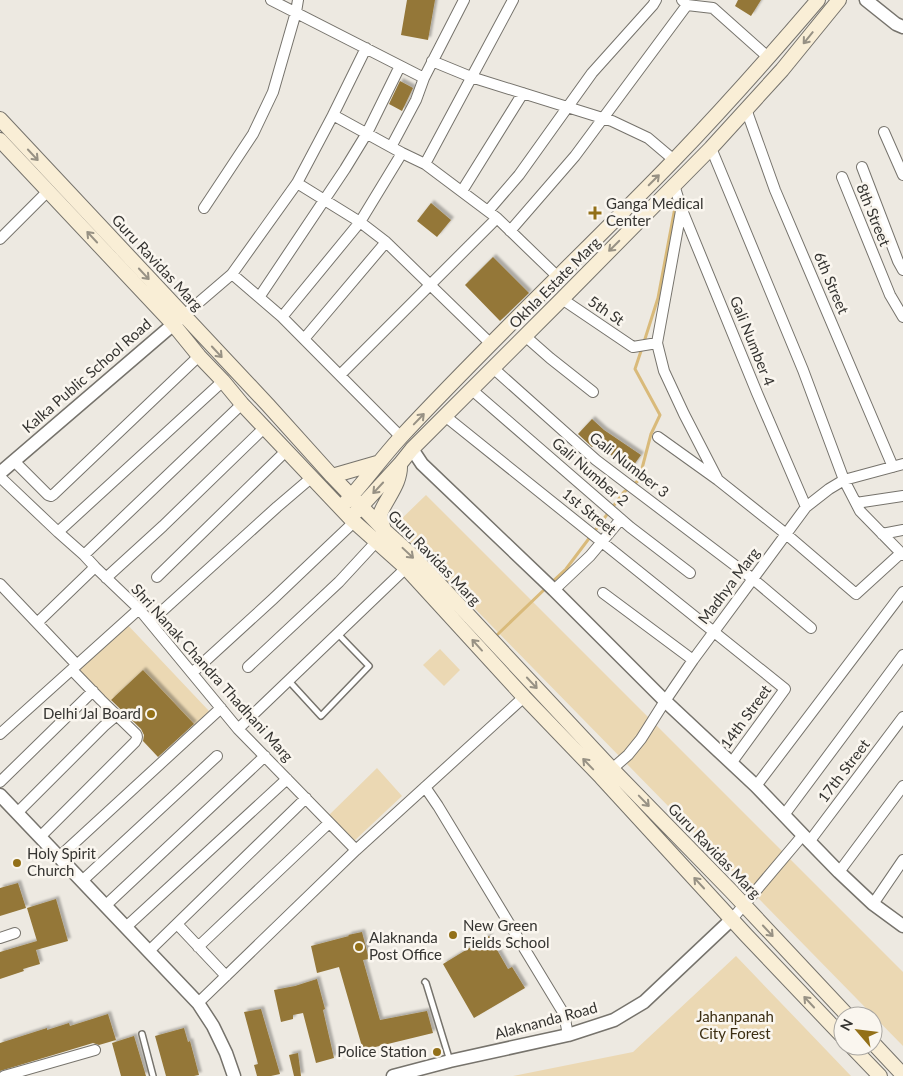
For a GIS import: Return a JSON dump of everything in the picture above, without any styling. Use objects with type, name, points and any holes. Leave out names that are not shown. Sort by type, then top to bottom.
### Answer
[{"type":"main road","name":"Okhla Estate Marg","points":[[348,516],[377,464],[491,344],[674,160],[769,58],[818,0]]},
{"type":"main road","name":"Okhla Estate Marg","points":[[356,501],[400,464],[412,449],[711,148],[782,70],[839,0]]},
{"type":"main road","name":"Guru Ravidas Marg","points":[[0,119],[178,320],[199,356],[311,478],[348,516],[414,557],[839,1006]]},
{"type":"main road","name":"Guru Ravidas Marg","points":[[0,140],[48,191],[178,320],[268,405],[356,501],[380,536],[406,568],[524,697],[601,776],[833,1026]]},
{"type":"main road","points":[[332,476],[377,464]]},
{"type":"main road","points":[[380,536],[380,512],[398,481],[400,464]]},
{"type":"main road","points":[[883,1054],[903,1075]]},
{"type":"main road","points":[[861,1056],[880,1076]]},
{"type":"street","points":[[271,0],[424,78]]},
{"type":"street","points":[[204,208],[253,134],[274,92],[298,0]]},
{"type":"street","points":[[391,147],[416,100],[432,61],[464,0]]},
{"type":"street","points":[[425,164],[513,0]]},
{"type":"street","points":[[488,211],[519,175],[592,73],[656,0]]},
{"type":"street","points":[[866,0],[896,24],[903,27]]},
{"type":"street","points":[[510,231],[575,156],[685,2],[716,4],[769,58]]},
{"type":"street","points":[[178,320],[232,274],[297,183],[366,48]]},
{"type":"street","points":[[432,61],[471,77],[612,121],[648,138],[674,160]]},
{"type":"street","points":[[260,296],[367,133],[400,66]]},
{"type":"street","points":[[462,191],[523,94]]},
{"type":"street","name":"6th Street","points":[[746,109],[774,190],[898,466]]},
{"type":"street","points":[[333,115],[425,164],[497,218],[558,277]]},
{"type":"street","points":[[884,132],[903,175]]},
{"type":"street","points":[[658,437],[718,480],[786,534],[856,594],[902,554],[860,511],[844,480],[803,370],[711,148]]},
{"type":"street","points":[[282,317],[360,222],[402,152]]},
{"type":"street","points":[[862,167],[903,270]]},
{"type":"street","name":"8th Street","points":[[842,177],[890,295],[903,318]]},
{"type":"street","points":[[297,183],[360,222],[386,242],[491,344]]},
{"type":"street","name":"Gali Number 4","points":[[674,185],[682,210],[757,393],[806,507]]},
{"type":"street","points":[[0,239],[48,191]]},
{"type":"street","points":[[682,210],[657,343],[664,371],[718,480]]},
{"type":"street","points":[[340,376],[497,218]]},
{"type":"street","points":[[304,339],[386,242]]},
{"type":"street","points":[[232,274],[260,296],[282,317],[401,438]]},
{"type":"street","name":"5th St","points":[[562,299],[633,347],[657,343]]},
{"type":"street","name":"Kalka Public School Road","points":[[0,473],[178,320]]},
{"type":"street","points":[[525,336],[593,392]]},
{"type":"street","points":[[14,461],[51,496],[199,356]]},
{"type":"street","name":"Gali Number 3","points":[[493,368],[596,460],[753,579],[811,628]]},
{"type":"street","points":[[58,532],[223,381]]},
{"type":"street","name":"Gali Number 2","points":[[472,390],[621,519],[690,573]]},
{"type":"street","points":[[84,555],[242,404]]},
{"type":"street","name":"1st Street","points":[[445,416],[785,689]]},
{"type":"street","points":[[106,578],[163,526],[264,428]]},
{"type":"street","points":[[412,449],[422,464],[554,590],[665,701],[732,762],[839,872],[873,904],[902,924]]},
{"type":"street","points":[[157,577],[286,451]]},
{"type":"street","name":"Madhya Marg","points":[[612,768],[628,754],[641,738],[693,660],[806,507],[844,480],[898,466]]},
{"type":"street","name":"Shri Nanak Chandra Thadhani Marg","points":[[0,478],[84,555],[138,609],[238,728],[356,850]]},
{"type":"street","points":[[150,622],[277,506],[311,478]]},
{"type":"street","points":[[856,503],[903,496]]},
{"type":"street","points":[[192,673],[273,599],[348,516]]},
{"type":"street","points":[[554,590],[590,556],[621,519]]},
{"type":"street","points":[[882,534],[903,530]]},
{"type":"street","points":[[248,667],[339,582],[380,536]]},
{"type":"street","points":[[37,623],[95,567]]},
{"type":"street","points":[[238,728],[406,568]]},
{"type":"street","points":[[0,584],[37,623],[93,691],[138,736],[135,742],[40,837]]},
{"type":"street","points":[[756,786],[903,592]]},
{"type":"street","points":[[603,593],[693,660]]},
{"type":"street","points":[[0,734],[138,609]]},
{"type":"street","points":[[784,815],[903,654]]},
{"type":"street","name":"14th Street","points":[[732,762],[785,689]]},
{"type":"street","points":[[0,782],[93,691]]},
{"type":"street","points":[[198,1003],[356,850],[524,697]]},
{"type":"street","points":[[60,858],[221,708]]},
{"type":"street","points":[[17,813],[117,715]]},
{"type":"street","name":"17th Street","points":[[732,919],[806,839],[901,723]]},
{"type":"street","points":[[82,881],[217,756]]},
{"type":"street","points":[[105,906],[265,756]]},
{"type":"street","points":[[126,927],[287,779]]},
{"type":"street","points":[[839,872],[903,786]]},
{"type":"street","points":[[425,787],[564,1014],[568,1035]]},
{"type":"street","points":[[0,795],[198,1003],[213,1026],[226,1053],[234,1076]]},
{"type":"street","points":[[149,951],[306,798]]},
{"type":"street","points":[[198,947],[329,822]]},
{"type":"street","points":[[873,904],[903,860]]},
{"type":"street","name":"Alaknanda Road","points":[[393,1076],[450,1061],[568,1035],[614,1020],[644,1002],[732,919]]},
{"type":"street","points":[[177,924],[226,976]]},
{"type":"street","points":[[0,938],[15,933]]},
{"type":"street","points":[[4,1076],[95,1050]]},
{"type":"lane","points":[[288,680],[321,716],[369,666],[338,633]]},
{"type":"lane","points":[[425,982],[433,1002],[450,1061]]},
{"type":"lane","points":[[142,1034],[153,1076]]},
{"type":"green space","points":[[426,495],[903,972],[903,1046],[883,1026],[883,1006],[864,1006],[394,526]]},
{"type":"green space","points":[[124,621],[209,711],[194,725],[143,670],[108,703],[75,668]]},
{"type":"green space","points":[[440,649],[460,670],[444,686],[423,665]]},
{"type":"green space","points":[[377,768],[402,796],[353,842],[328,816]]},
{"type":"green space","name":"Jahanpanah City Forest","points":[[736,956],[851,1076],[513,1076],[633,1052]]},
{"type":"building","points":[[407,0],[435,0],[428,40],[401,35]]},
{"type":"building","points":[[738,0],[761,0],[751,16],[735,6]]},
{"type":"building","points":[[400,81],[413,88],[402,111],[389,104]]},
{"type":"building","points":[[431,203],[451,220],[437,237],[417,221]]},
{"type":"building","points":[[493,257],[529,293],[500,321],[465,285]]},
{"type":"building","points":[[592,419],[604,430],[641,455],[631,469],[595,444],[592,447],[578,434]]},
{"type":"building","name":"Delhi Jal Board","points":[[143,670],[194,724],[158,757],[143,741],[144,735],[141,729],[111,700]]},
{"type":"building","points":[[18,883],[26,908],[0,916],[0,888]]},
{"type":"building","points":[[56,899],[68,941],[36,950],[40,964],[0,979],[0,952],[37,941],[27,908]]},
{"type":"building","points":[[362,932],[369,959],[363,960],[380,1020],[427,1011],[433,1033],[363,1050],[339,967],[317,973],[311,946]]},
{"type":"building","points":[[489,936],[508,969],[512,967],[525,988],[474,1018],[443,964]]},
{"type":"building","points":[[317,979],[325,1009],[323,1010],[334,1058],[316,1063],[303,1013],[293,1015],[293,1019],[281,1022],[274,990]]},
{"type":"building","points":[[261,1009],[280,1074],[271,1076],[257,1076],[254,1065],[258,1064],[244,1012]]},
{"type":"building","points":[[108,1014],[116,1040],[99,1045],[93,1043],[0,1071],[0,1043],[47,1028],[47,1030],[69,1023],[70,1026]]},
{"type":"building","points":[[184,1028],[188,1042],[190,1041],[199,1075],[166,1076],[155,1036]]},
{"type":"building","points":[[134,1036],[146,1076],[121,1076],[112,1043]]},
{"type":"building","points":[[298,1053],[301,1076],[294,1076],[289,1055]]},
{"type":"waterway","points":[[644,342],[658,298],[676,202]]},
{"type":"waterway","points":[[551,583],[566,569],[624,492],[639,480],[651,434],[660,415],[635,369],[642,348]]},
{"type":"waterway","points":[[497,635],[547,587]]},
{"type":"place","name":"Ganga Medical Center","points":[[595,213]]},
{"type":"place","name":"Delhi Jal Board","points":[[151,714]]},
{"type":"place","name":"Holy Spirit Church","points":[[17,863]]},
{"type":"place","name":"New Green Fields School","points":[[453,935]]},
{"type":"place","name":"Alaknanda Post Office","points":[[359,947]]},
{"type":"place","name":"Police Station","points":[[437,1052]]}]
